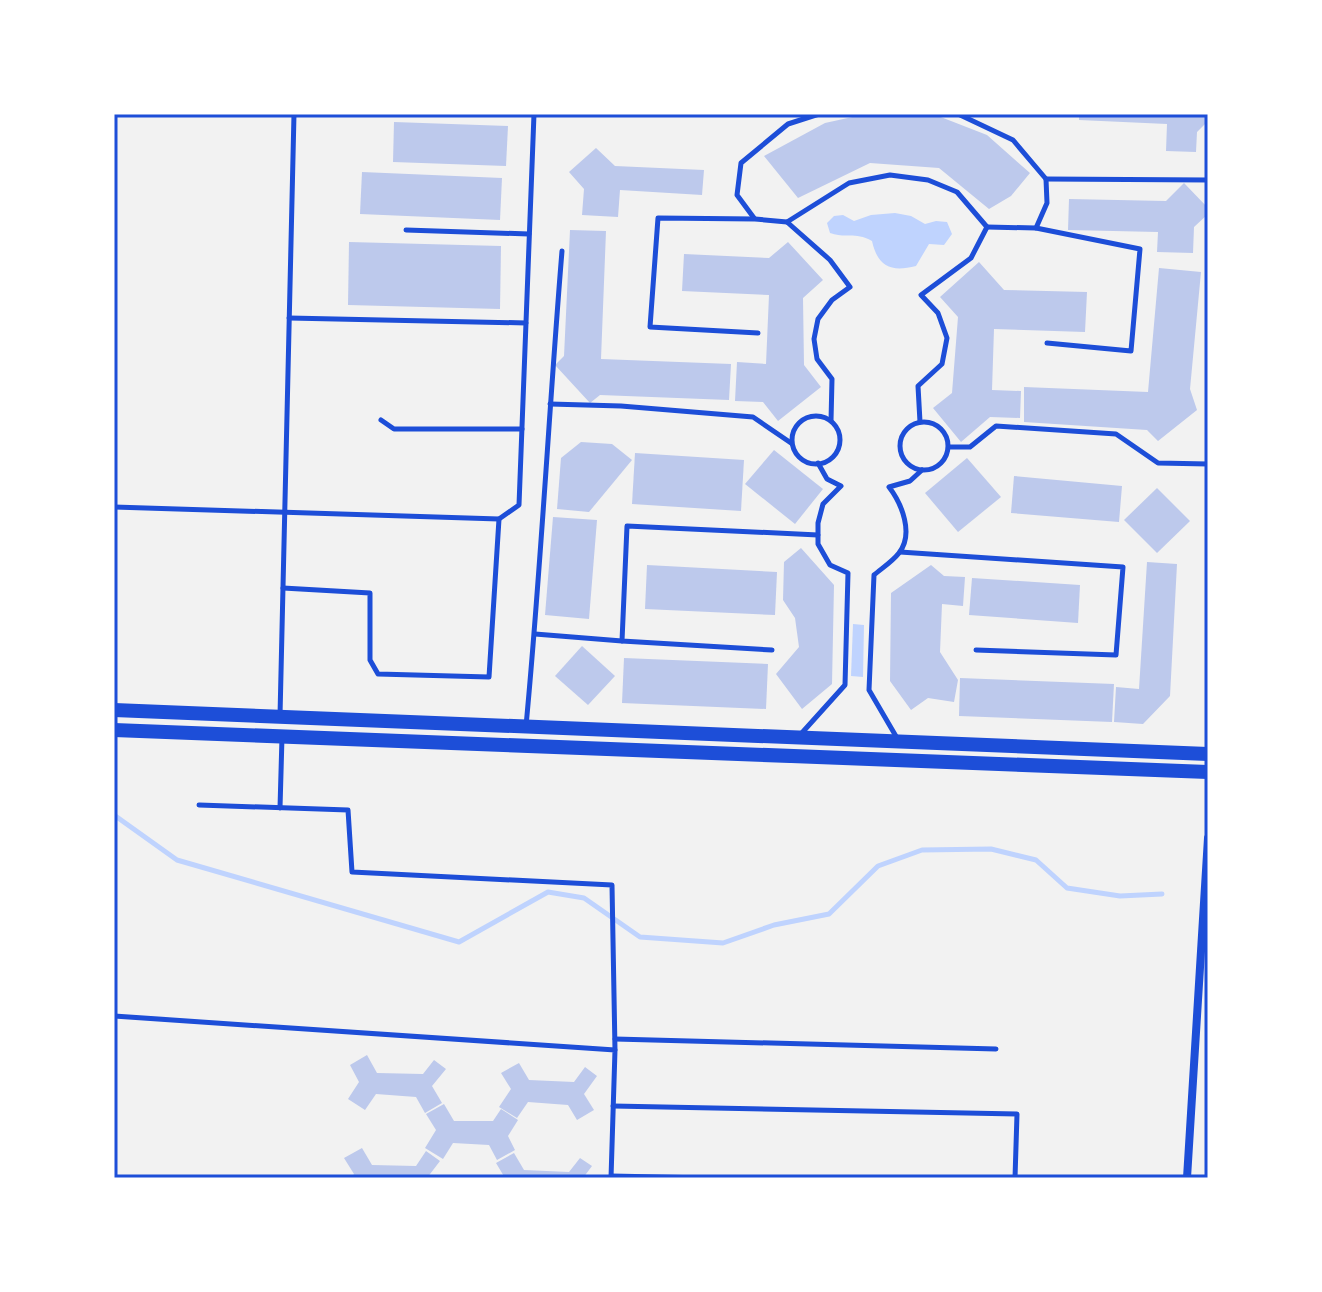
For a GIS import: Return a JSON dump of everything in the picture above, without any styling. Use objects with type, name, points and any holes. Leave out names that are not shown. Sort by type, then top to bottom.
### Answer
[{"type":"street","points":[[114,710],[1208,754]]},
{"type":"street","points":[[114,730],[1208,772]]},
{"type":"street","points":[[1187,1178],[1208,838]]},
{"type":"lane","points":[[280,717],[294,114]]},
{"type":"lane","points":[[114,507],[499,519],[519,505],[534,114]]},
{"type":"lane","points":[[755,219],[737,195],[741,163],[788,124],[819,114]]},
{"type":"lane","points":[[958,114],[1013,140],[1046,179],[1047,203],[1036,228]]},
{"type":"lane","points":[[787,222],[849,183],[890,175],[928,180],[957,192],[987,227],[1036,228],[1140,249],[1131,351],[1047,343]]},
{"type":"lane","points":[[1046,179],[1208,180]]},
{"type":"lane","points":[[758,333],[650,327],[658,218],[787,222],[830,260],[850,287],[832,300],[818,319],[814,339],[817,359],[832,379],[831,421]]},
{"type":"lane","points":[[920,422],[918,386],[942,364],[947,338],[938,313],[921,295],[971,258],[987,227]]},
{"type":"lane","points":[[406,230],[529,234]]},
{"type":"lane","points":[[526,727],[562,251]]},
{"type":"lane","points":[[289,318],[526,323]]},
{"type":"lane","points":[[550,404],[621,406],[753,417],[791,443]]},
{"type":"lane","points":[[815,415],[831,421],[840,434],[834,456],[818,463],[799,458],[791,443],[795,427],[807,417],[815,415]]},
{"type":"lane","points":[[381,420],[394,429],[522,429]]},
{"type":"lane","points":[[920,422],[932,423],[940,426],[945,433],[949,447],[943,461],[922,470],[903,457],[900,441],[909,427],[920,422]]},
{"type":"lane","points":[[949,447],[970,447],[996,426],[1116,434],[1158,463],[1208,464]]},
{"type":"lane","points":[[797,738],[845,685],[848,573],[830,565],[818,544],[818,523],[823,504],[841,486],[827,479],[818,463]]},
{"type":"lane","points":[[900,742],[869,690],[874,575],[900,552],[904,543],[905,520],[899,500],[889,487],[910,481],[922,470]]},
{"type":"lane","points":[[283,588],[370,593],[370,660],[378,674],[489,677],[499,519]]},
{"type":"lane","points":[[622,641],[627,526],[818,535]]},
{"type":"lane","points":[[900,552],[1123,567],[1116,655],[976,650]]},
{"type":"lane","points":[[535,634],[772,650]]},
{"type":"lane","points":[[280,808],[282,736]]},
{"type":"lane","points":[[199,805],[348,810],[352,872],[612,885],[615,1050],[611,1177],[707,1178]]},
{"type":"lane","points":[[114,1016],[615,1050]]},
{"type":"lane","points":[[615,1039],[996,1049]]},
{"type":"lane","points":[[613,1106],[1017,1114],[1015,1178]]},
{"type":"water","points":[[895,213],[911,216],[925,224],[947,222],[952,234],[944,245],[929,244],[916,266],[893,268],[878,257],[872,241],[860,236],[830,233],[827,223],[834,216],[843,215],[854,221],[871,215]]},
{"type":"water","points":[[853,624],[864,625],[863,677],[851,676]]},
{"type":"building","points":[[866,114],[933,114],[987,135],[1030,173],[1011,196],[989,209],[939,168],[870,163],[798,198],[764,156],[825,123]]},
{"type":"building","points":[[1079,114],[1208,114],[1208,121],[1197,132],[1196,152],[1166,151],[1167,124],[1079,120]]},
{"type":"building","points":[[394,122],[508,126],[506,166],[393,162]]},
{"type":"building","points":[[596,148],[615,166],[704,170],[702,195],[620,190],[618,217],[582,215],[584,189],[569,172]]},
{"type":"building","points":[[362,172],[502,178],[500,220],[360,214]]},
{"type":"building","points":[[1184,183],[1208,208],[1208,214],[1194,227],[1193,253],[1157,252],[1158,232],[1068,230],[1069,199],[1166,201]]},
{"type":"building","points":[[570,230],[606,231],[601,359],[731,364],[729,400],[600,395],[590,403],[555,365],[564,356]]},
{"type":"building","points":[[349,242],[501,246],[500,309],[348,305]]},
{"type":"building","points":[[788,242],[823,280],[803,298],[804,365],[821,387],[778,421],[763,402],[735,401],[737,362],[766,364],[769,295],[682,291],[684,254],[769,258]]},
{"type":"building","points":[[979,262],[1004,290],[1087,292],[1085,332],[994,329],[992,390],[1021,391],[1020,418],[990,417],[961,442],[933,408],[952,393],[958,317],[940,297]]},
{"type":"building","points":[[1159,268],[1201,272],[1190,389],[1197,410],[1158,441],[1147,430],[1024,422],[1024,387],[1148,392]]},
{"type":"building","points":[[581,442],[612,444],[632,460],[589,512],[557,509],[561,458]]},
{"type":"building","points":[[774,450],[823,489],[795,524],[745,484]]},
{"type":"building","points":[[635,453],[744,460],[741,511],[632,504]]},
{"type":"building","points":[[967,458],[1001,497],[958,532],[925,493]]},
{"type":"building","points":[[1014,476],[1122,486],[1119,522],[1011,513]]},
{"type":"building","points":[[1157,488],[1190,521],[1157,553],[1124,520]]},
{"type":"building","points":[[553,517],[597,520],[589,619],[545,615]]},
{"type":"building","points":[[801,548],[834,585],[832,684],[802,709],[776,674],[799,647],[795,618],[783,600],[784,562]]},
{"type":"building","points":[[1147,562],[1177,564],[1170,696],[1143,724],[1114,722],[1116,687],[1139,689]]},
{"type":"building","points":[[647,565],[777,572],[775,615],[645,609]]},
{"type":"building","points":[[931,565],[944,576],[965,577],[963,606],[942,604],[940,652],[958,680],[954,702],[928,698],[911,710],[890,681],[891,593]]},
{"type":"building","points":[[972,578],[1080,585],[1078,623],[969,615]]},
{"type":"building","points":[[582,646],[615,676],[588,705],[555,676]]},
{"type":"building","points":[[624,658],[768,664],[766,709],[622,703]]},
{"type":"building","points":[[960,678],[1114,684],[1112,722],[959,716]]},
{"type":"building","points":[[367,1055],[377,1073],[423,1074],[434,1060],[446,1069],[432,1086],[442,1103],[425,1113],[416,1097],[376,1094],[365,1110],[348,1099],[359,1082],[350,1065]]},
{"type":"building","points":[[519,1063],[529,1080],[574,1082],[585,1067],[597,1076],[584,1094],[594,1110],[577,1120],[568,1105],[528,1102],[517,1118],[499,1107],[511,1089],[501,1073]]},
{"type":"building","points":[[444,1104],[454,1121],[493,1121],[501,1109],[518,1120],[508,1136],[515,1150],[497,1160],[489,1145],[453,1143],[443,1159],[425,1148],[436,1130],[426,1114]]},
{"type":"building","points":[[362,1148],[372,1165],[416,1166],[426,1151],[440,1161],[427,1178],[351,1178],[354,1174],[344,1158]]},
{"type":"building","points":[[514,1153],[524,1170],[569,1172],[580,1158],[592,1166],[583,1178],[505,1178],[496,1163]]},
{"type":"waterway","points":[[114,815],[177,860],[459,942],[548,892],[584,898],[640,937],[723,943],[774,925],[829,914],[878,866],[922,850],[991,849],[1036,860],[1067,888],[1120,896],[1162,894]]}]
